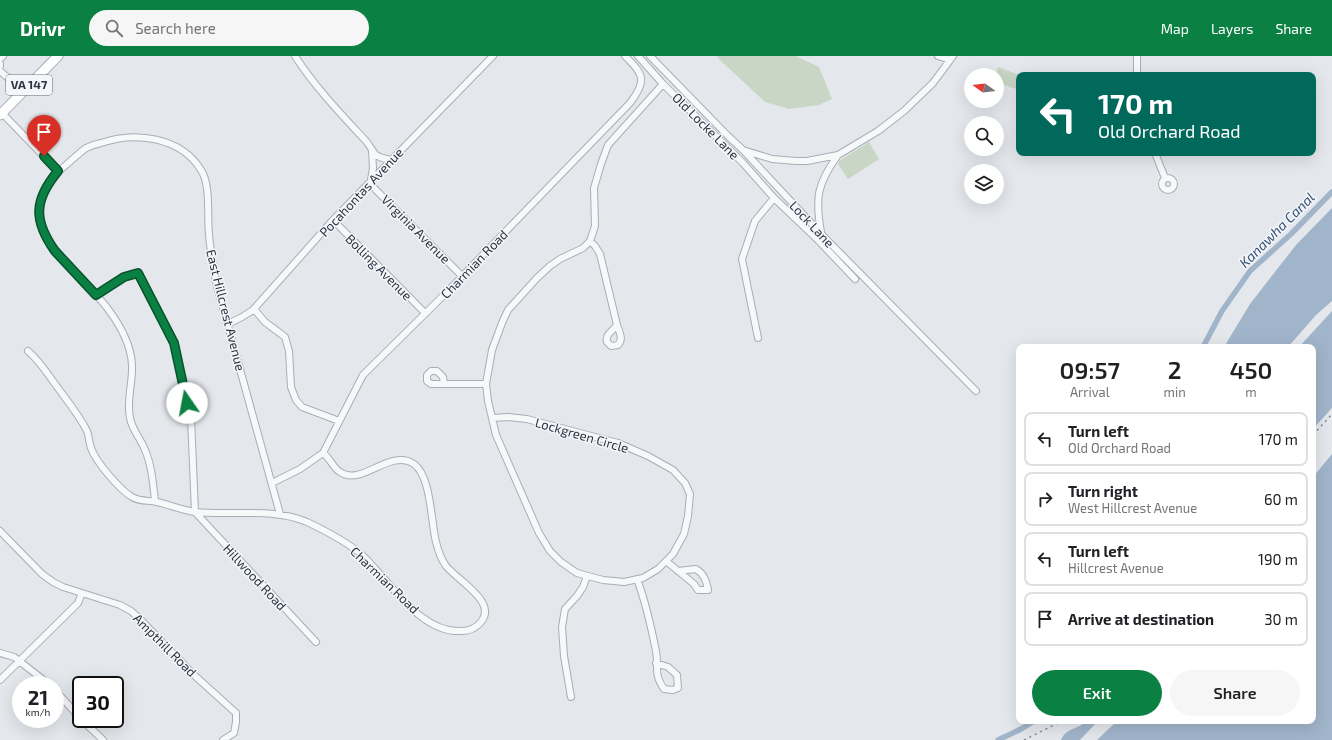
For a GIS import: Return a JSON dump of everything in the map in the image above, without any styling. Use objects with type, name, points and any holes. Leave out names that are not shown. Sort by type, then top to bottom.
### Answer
[{"type":"main road","name":"VA 147","points":[[1,114],[58,56]]},
{"type":"street","points":[[0,59],[3,56]]},
{"type":"street","points":[[295,56],[334,107],[369,144],[372,150],[379,157],[390,160]]},
{"type":"street","name":"Pocahontas Avenue","points":[[228,324],[242,318],[254,309],[333,220],[493,56]]},
{"type":"street","name":"Charmian Road","points":[[272,483],[300,469],[323,453],[363,375],[462,276],[635,97],[640,85],[641,76],[638,70],[625,56]]},
{"type":"street","name":"Old Locke Lane","points":[[638,56],[663,84],[722,142],[774,198],[816,238],[855,279]]},
{"type":"street","name":"Lock Lane","points":[[650,56],[976,391]]},
{"type":"street","points":[[743,150],[784,161],[807,161],[838,155],[878,131],[904,111],[933,83],[952,58],[938,56]]},
{"type":"street","points":[[1137,56],[1137,72]]},
{"type":"street","points":[[0,71],[23,92]]},
{"type":"street","points":[[617,325],[600,254],[590,241],[595,226],[594,188],[608,145],[663,84]]},
{"type":"street","points":[[1,114],[58,171]]},
{"type":"street","points":[[722,142],[728,136]]},
{"type":"street","name":"East Hillcrest Avenue","points":[[155,501],[151,471],[146,451],[130,418],[129,408],[132,366],[130,352],[125,336],[96,295],[55,251],[40,224],[39,206],[42,195],[58,171],[86,148],[123,137],[152,138],[174,145],[194,160],[201,170],[207,187],[211,258],[217,286],[280,514]]},
{"type":"street","points":[[370,182],[373,168],[372,150]]},
{"type":"street","points":[[821,233],[817,212],[819,191],[823,179],[838,155]]},
{"type":"street","points":[[1155,156],[1165,178]]},
{"type":"street","name":"Virginia Avenue","points":[[370,182],[462,276]]},
{"type":"street","points":[[758,338],[742,259],[755,221],[774,198]]},
{"type":"street","name":"Bolling Avenue","points":[[333,220],[425,313]]},
{"type":"street","name":"Lockgreen Circle","points":[[492,418],[508,417],[527,420],[618,443],[648,456],[673,470],[685,483],[690,494],[684,534],[673,554],[658,569],[643,578],[624,582],[603,580],[577,573],[561,562],[550,551],[539,533],[496,434],[492,418],[486,384],[492,350],[508,310],[550,266],[583,248],[590,241]]},
{"type":"street","points":[[96,295],[124,277],[138,273],[174,343],[191,418],[195,512]]},
{"type":"street","points":[[254,309],[265,322],[285,337],[289,352],[291,387],[296,400],[302,406],[339,421]]},
{"type":"street","name":"Charmian Road","points":[[28,351],[37,358],[73,408],[87,431],[91,448],[96,459],[112,478],[133,498],[155,501],[170,507],[195,512],[280,514],[303,520],[349,545],[372,564],[405,602],[434,625],[452,632],[469,631],[482,621],[486,613],[482,601],[452,572],[442,560],[436,542],[425,480],[421,471],[410,462],[400,460],[388,462],[360,474],[349,476],[340,473],[323,453]]},
{"type":"street","points":[[444,384],[486,384]]},
{"type":"street","name":"Hillwood Road","points":[[195,512],[316,642]]},
{"type":"street","name":"Ampthill Road","points":[[0,531],[42,574],[63,587],[120,605],[140,618],[194,675],[234,710],[236,713],[234,733],[223,740]]},
{"type":"street","points":[[666,561],[678,571],[694,584],[698,590],[708,590],[706,580],[696,569],[678,571]]},
{"type":"street","points":[[571,697],[564,656],[562,627],[565,609],[583,587],[587,576]]},
{"type":"street","points":[[637,579],[649,615],[657,655],[656,663],[658,681],[664,689],[673,690],[678,688],[677,675],[668,667],[656,663]]},
{"type":"street","points":[[0,680],[78,603],[82,594]]},
{"type":"street","points":[[0,653],[14,657],[39,676]]},
{"type":"street","points":[[64,700],[72,709]]},
{"type":"street","points":[[90,728],[103,740]]},
{"type":"green space","points":[[717,56],[796,56],[819,67],[832,99],[819,105],[789,109],[765,102]]},
{"type":"green space","points":[[1004,69],[1016,74],[1016,89],[1004,85]]},
{"type":"green space","points":[[869,142],[879,159],[848,179],[838,164],[839,161]]},
{"type":"water","points":[[1332,208],[1332,301],[1316,315],[1291,344],[1226,344],[1250,304],[1296,245]]},
{"type":"water","points":[[1332,311],[1332,408],[1316,426],[1316,344],[1302,344]]},
{"type":"water","points":[[1332,454],[1332,740],[1097,740],[1114,724],[1316,724],[1316,473]]},
{"type":"water","points":[[1083,724],[1095,724],[1080,740],[1061,740],[1067,732]]},
{"type":"waterway","name":"Kanawha Canal","points":[[1205,344],[1222,311],[1250,271],[1291,234],[1332,192]]},
{"type":"waterway","name":"Kanawha Canal","points":[[998,740],[1029,724]]},
{"type":"railway","points":[[1316,432],[1332,414]]},
{"type":"railway","points":[[1024,740],[1056,724]]},
{"type":"route","points":[[44,156],[58,171],[46,187],[39,206],[40,224],[44,233],[55,251],[96,295],[124,277],[138,273],[174,343],[187,403]]}]
